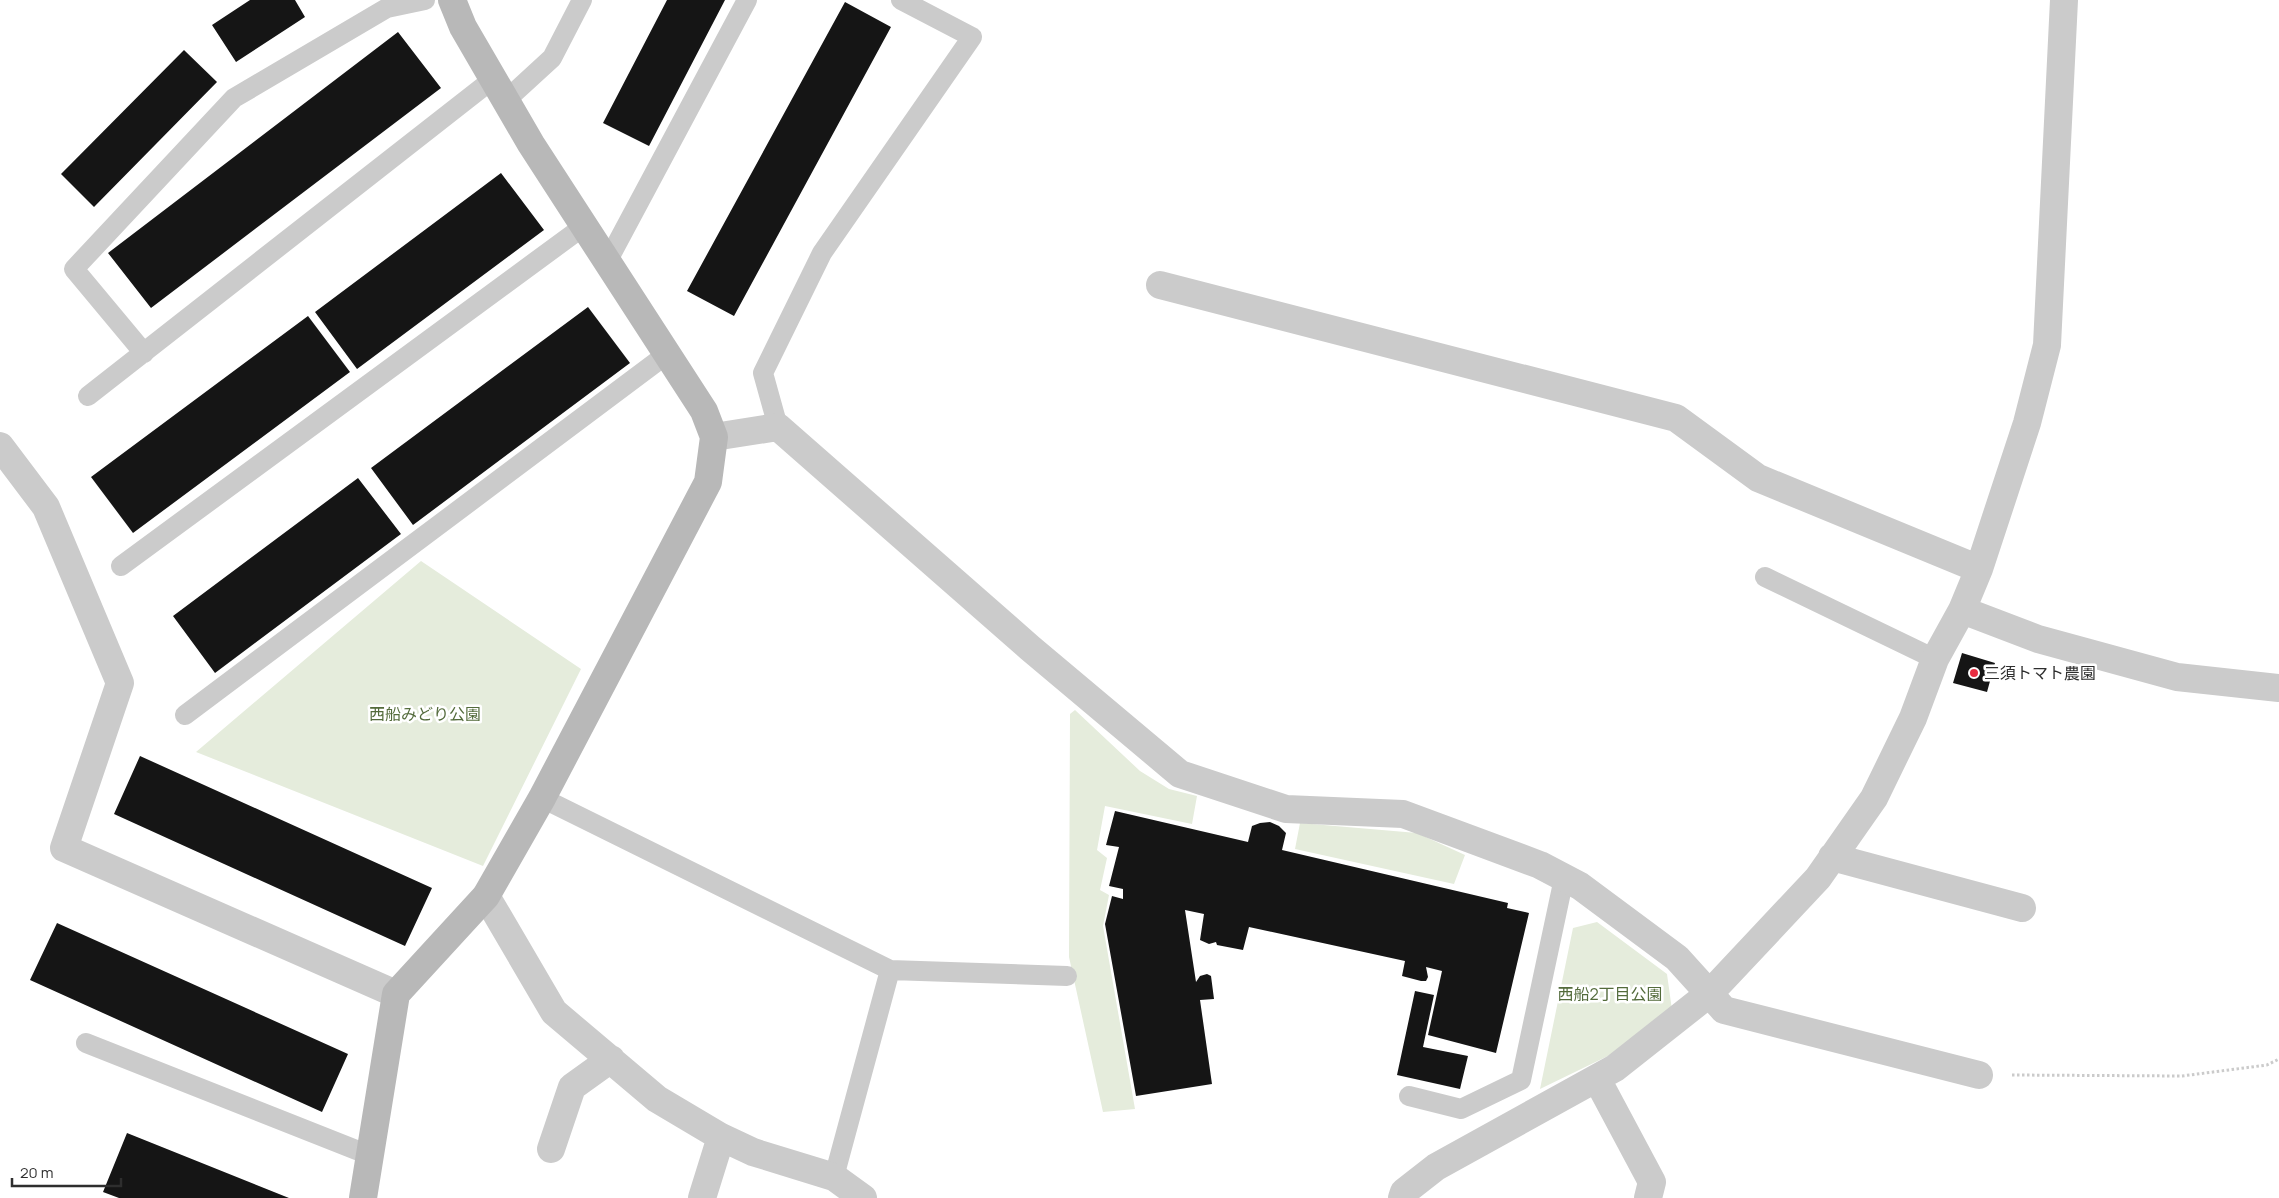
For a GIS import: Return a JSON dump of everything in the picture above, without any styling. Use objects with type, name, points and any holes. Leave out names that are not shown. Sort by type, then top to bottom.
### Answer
[{"type":"street","points":[[363,1198],[396,994],[486,896],[542,798],[708,482],[714,437],[704,411],[584,226],[499,90],[463,28],[452,0]]},
{"type":"street","points":[[1402,1198],[1404,1192],[1436,1167],[1597,1079],[1710,993],[1818,878],[1874,798],[1913,718],[1935,659],[1962,610],[1979,569],[2027,423],[2047,345],[2064,0]]},
{"type":"street","points":[[1160,285],[1676,418],[1758,478],[1979,569]]},
{"type":"street","points":[[714,437],[778,427],[1030,648],[1180,774],[1286,810],[1402,814],[1540,865],[1580,886],[1677,958],[1724,1010],[1979,1075]]},
{"type":"street","points":[[0,446],[46,507],[120,682],[64,848],[396,994]]},
{"type":"street","points":[[1962,610],[2038,639],[2177,677],[2279,688]]},
{"type":"street","points":[[1832,857],[2022,908]]},
{"type":"street","points":[[486,896],[554,1012],[657,1099],[753,1152],[834,1177],[863,1198]]},
{"type":"street","points":[[551,1150],[572,1087],[611,1059]]},
{"type":"street","points":[[1597,1079],[1652,1182],[1648,1198]]},
{"type":"street","points":[[702,1198],[721,1136]]},
{"type":"lane","points":[[144,353],[74,270],[234,98],[387,8],[425,0]]},
{"type":"lane","points":[[88,396],[499,90],[552,58],[582,0]]},
{"type":"lane","points":[[607,262],[747,0]]},
{"type":"lane","points":[[778,427],[763,373],[822,253],[972,37],[901,0]]},
{"type":"lane","points":[[121,566],[584,226]]},
{"type":"lane","points":[[185,715],[667,354]]},
{"type":"lane","points":[[1765,577],[1935,659]]},
{"type":"lane","points":[[542,798],[890,970],[1067,976]]},
{"type":"lane","points":[[1409,1096],[1460,1109],[1521,1080],[1564,878]]},
{"type":"lane","points":[[834,1177],[890,970]]},
{"type":"lane","points":[[86,1043],[369,1155]]},
{"type":"path","points":[[1979,1075],[2182,1076],[2267,1065],[2279,1059]]},
{"type":"green space","name":"西船みどり公園","points":[[421,561],[581,669],[483,866],[196,752]]},
{"type":"green space","points":[[1075,710],[1140,771],[1169,789],[1197,796],[1192,824],[1105,806],[1097,850],[1107,858],[1100,890],[1109,895],[1103,926],[1135,1109],[1103,1112],[1069,957],[1070,714]]},
{"type":"green space","points":[[1300,823],[1417,833],[1465,855],[1454,884],[1295,849]]},
{"type":"green space","name":"西船2丁目公園","points":[[1597,922],[1667,974],[1672,1010],[1612,1054],[1540,1089],[1573,928]]},
{"type":"building","points":[[250,0],[295,0],[305,17],[236,62],[212,25]]},
{"type":"building","points":[[667,0],[725,0],[649,146],[603,123]]},
{"type":"building","points":[[845,2],[891,27],[734,316],[687,291]]},
{"type":"building","points":[[398,32],[441,88],[151,308],[108,253]]},
{"type":"building","points":[[184,50],[217,82],[94,207],[61,174]]},
{"type":"building","points":[[501,173],[544,230],[357,369],[315,312]]},
{"type":"building","points":[[588,307],[630,363],[413,525],[371,468]]},
{"type":"building","points":[[308,316],[350,372],[133,533],[91,477]]},
{"type":"building","points":[[358,478],[401,534],[215,673],[173,616]]},
{"type":"building","name":"三須トマト農園","points":[[1962,653],[1995,663],[1987,692],[1953,683]]},
{"type":"building","points":[[140,756],[432,888],[405,946],[114,814]]},
{"type":"building","points":[[1115,811],[1248,842],[1252,826],[1270,822],[1279,826],[1286,833],[1282,850],[1508,903],[1507,908],[1529,913],[1496,1053],[1428,1035],[1442,971],[1426,967],[1428,977],[1426,981],[1421,981],[1402,976],[1405,961],[1249,927],[1243,950],[1217,945],[1216,942],[1209,944],[1200,940],[1204,914],[1185,910],[1196,982],[1200,976],[1207,974],[1211,976],[1214,999],[1200,1000],[1212,1084],[1136,1096],[1105,924],[1112,896],[1123,899],[1123,889],[1109,886],[1119,847],[1106,845]]},
{"type":"building","points":[[57,923],[348,1054],[322,1112],[30,980]]},
{"type":"building","points":[[1415,991],[1434,995],[1423,1047],[1468,1056],[1460,1089],[1397,1075]]},
{"type":"building","points":[[127,1133],[289,1198],[119,1198],[103,1192]]},
{"type":"place","name":"三須トマト農園","points":[[1974,673]]}]
